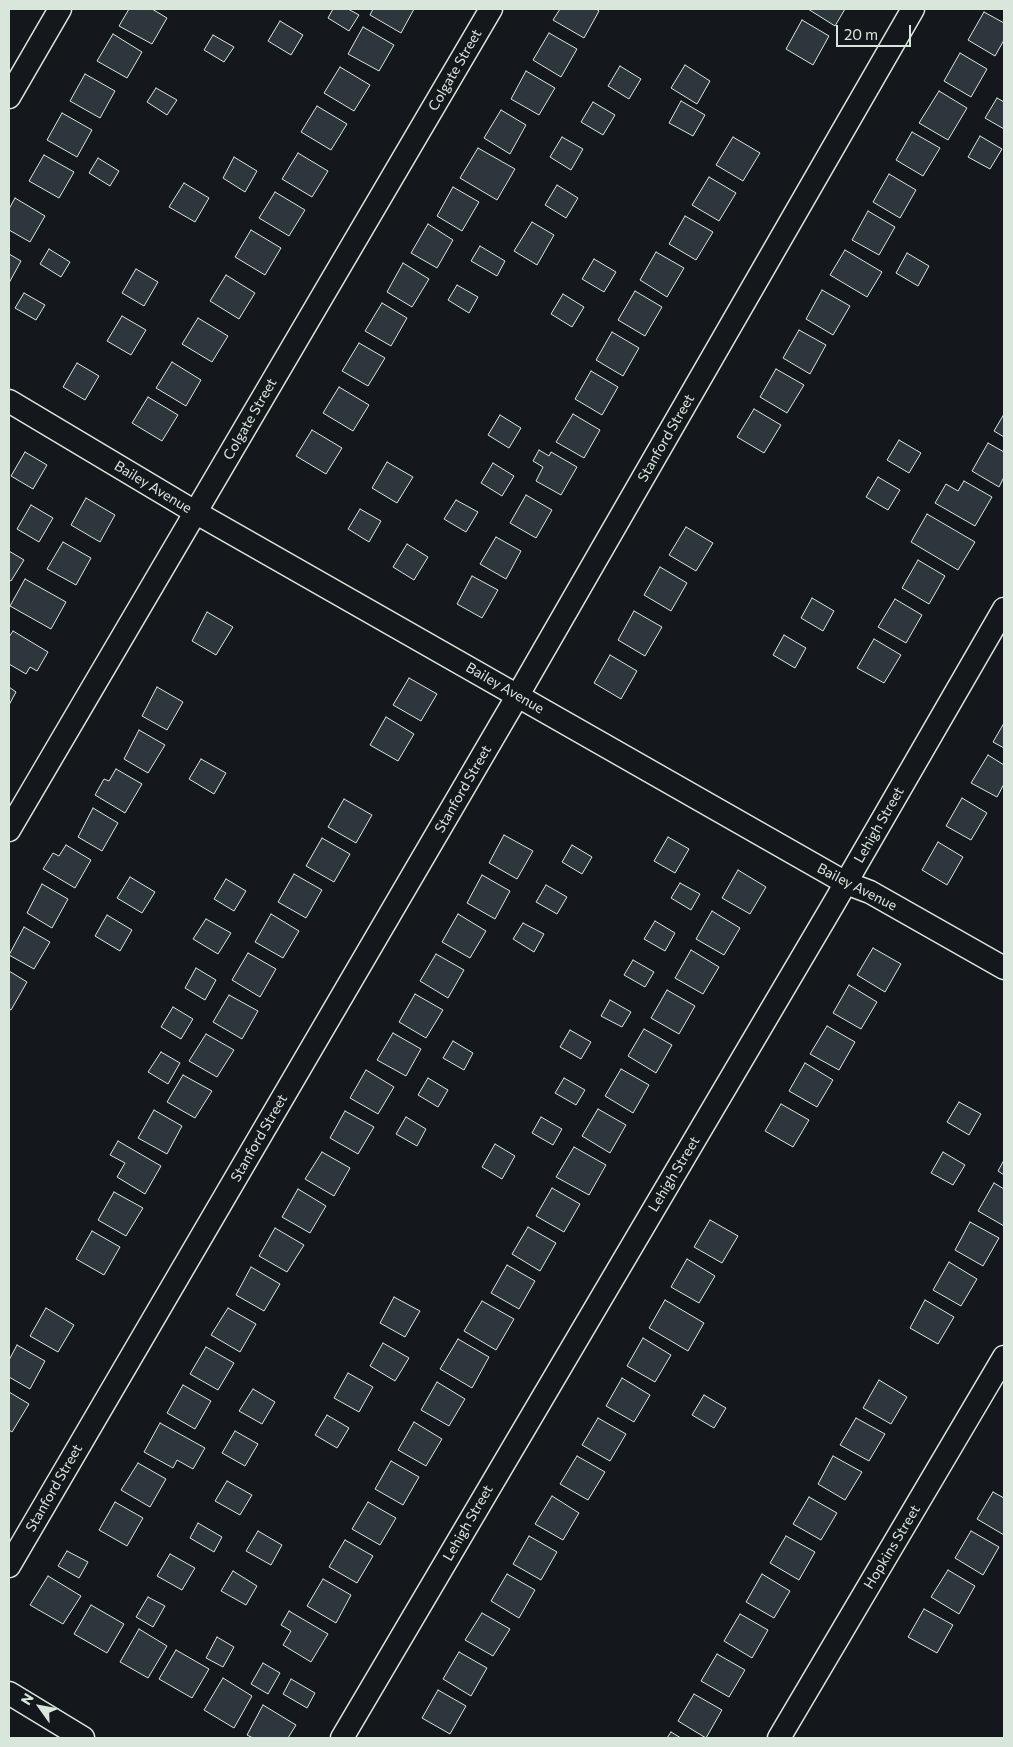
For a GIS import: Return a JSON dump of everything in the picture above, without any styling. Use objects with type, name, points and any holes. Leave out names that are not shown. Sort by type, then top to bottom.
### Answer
[{"type":"street","points":[[9,97],[60,9]]},
{"type":"street","name":"Colgate Street","points":[[9,830],[491,9]]},
{"type":"street","name":"Stanford Street","points":[[9,1566],[518,695],[913,9]]},
{"type":"street","name":"Bailey Avenue","points":[[9,401],[195,512],[846,883],[870,892],[1004,968]]},
{"type":"street","name":"Lehigh Street","points":[[342,1738],[846,883],[1004,609]]},
{"type":"street","name":"Hopkins Street","points":[[779,1738],[1004,1357]]},
{"type":"street","points":[[9,1693],[83,1738]]},
{"type":"building","points":[[129,9],[152,9],[167,18],[152,44],[119,26]]},
{"type":"building","points":[[333,9],[348,9],[359,15],[349,31],[328,18]]},
{"type":"building","points":[[373,9],[414,9],[401,33],[370,15]]},
{"type":"building","points":[[560,9],[596,9],[599,11],[584,38],[553,20]]},
{"type":"building","points":[[808,9],[845,9],[835,26]]},
{"type":"building","points":[[984,12],[1004,23],[1004,40],[995,56],[968,40]]},
{"type":"building","points":[[802,20],[829,36],[813,65],[786,49]]},
{"type":"building","points":[[280,21],[303,35],[291,55],[268,41]]},
{"type":"building","points":[[363,27],[394,45],[379,71],[348,54]]},
{"type":"building","points":[[549,33],[577,49],[561,77],[533,60]]},
{"type":"building","points":[[113,34],[142,52],[127,78],[97,61]]},
{"type":"building","points":[[213,35],[234,47],[224,62],[204,50]]},
{"type":"building","points":[[960,53],[987,69],[971,97],[944,81]]},
{"type":"building","points":[[685,65],[710,81],[697,104],[671,88]]},
{"type":"building","points":[[620,66],[641,79],[629,99],[608,86]]},
{"type":"building","points":[[340,67],[370,85],[354,111],[324,93]]},
{"type":"building","points":[[526,71],[555,88],[539,115],[511,99]]},
{"type":"building","points":[[85,74],[115,91],[100,118],[70,101]]},
{"type":"building","points":[[156,88],[177,100],[167,115],[147,102]]},
{"type":"building","points":[[939,91],[967,108],[948,140],[919,123]]},
{"type":"building","points":[[997,98],[1004,102],[1004,129],[985,118]]},
{"type":"building","points":[[681,101],[705,115],[693,136],[669,123]]},
{"type":"building","points":[[593,102],[615,115],[603,135],[581,122]]},
{"type":"building","points":[[317,106],[347,124],[331,150],[301,132]]},
{"type":"building","points":[[501,110],[526,125],[510,154],[484,138]]},
{"type":"building","points":[[62,113],[92,130],[77,157],[47,140]]},
{"type":"building","points":[[912,132],[940,148],[923,176],[896,160]]},
{"type":"building","points":[[980,136],[1002,149],[990,169],[968,157]]},
{"type":"building","points":[[562,137],[583,149],[571,170],[550,157]]},
{"type":"building","points":[[733,137],[760,153],[743,181],[716,165]]},
{"type":"building","points":[[478,148],[515,169],[497,200],[460,178]]},
{"type":"building","points":[[298,153],[328,171],[312,197],[282,179]]},
{"type":"building","points":[[44,155],[74,172],[59,198],[29,181]]},
{"type":"building","points":[[234,157],[257,171],[245,192],[223,178]]},
{"type":"building","points":[[98,158],[119,171],[110,186],[89,173]]},
{"type":"building","points":[[889,174],[916,190],[900,218],[873,202]]},
{"type":"building","points":[[709,177],[736,193],[719,221],[692,205]]},
{"type":"building","points":[[184,183],[209,198],[195,222],[169,207]]},
{"type":"building","points":[[557,185],[578,198],[566,218],[545,205]]},
{"type":"building","points":[[453,187],[479,202],[462,231],[437,216]]},
{"type":"building","points":[[275,192],[305,210],[289,236],[259,218]]},
{"type":"building","points":[[15,198],[45,216],[30,242],[9,230],[9,209]]},
{"type":"building","points":[[868,211],[895,227],[879,255],[852,240]]},
{"type":"building","points":[[685,216],[713,232],[696,260],[669,244]]},
{"type":"building","points":[[532,222],[554,235],[537,265],[514,251]]},
{"type":"building","points":[[428,224],[453,240],[437,268],[411,253]]},
{"type":"building","points":[[251,230],[281,248],[265,275],[235,257]]},
{"type":"building","points":[[480,246],[505,261],[497,276],[471,261]]},
{"type":"building","points":[[49,249],[70,262],[61,277],[40,264]]},
{"type":"building","points":[[845,250],[882,272],[867,297],[830,275]]},
{"type":"building","points":[[656,252],[684,268],[667,297],[640,280]]},
{"type":"building","points":[[907,253],[929,266],[918,286],[896,273]]},
{"type":"building","points":[[9,254],[21,261],[9,283]]},
{"type":"building","points":[[594,259],[616,272],[604,292],[582,279]]},
{"type":"building","points":[[403,263],[429,279],[412,307],[387,292]]},
{"type":"building","points":[[136,269],[158,282],[144,306],[122,293]]},
{"type":"building","points":[[226,275],[255,293],[239,319],[210,301]]},
{"type":"building","points":[[457,285],[478,297],[469,313],[448,300]]},
{"type":"building","points":[[822,290],[850,306],[833,335],[806,319]]},
{"type":"building","points":[[635,291],[662,307],[645,336],[618,320]]},
{"type":"building","points":[[24,293],[45,305],[36,320],[15,308]]},
{"type":"building","points":[[563,294],[584,307],[572,327],[551,314]]},
{"type":"building","points":[[382,303],[407,318],[391,346],[365,331]]},
{"type":"building","points":[[122,316],[146,330],[131,355],[107,341]]},
{"type":"building","points":[[198,318],[228,336],[212,362],[182,344]]},
{"type":"building","points":[[799,330],[826,345],[810,374],[783,358]]},
{"type":"building","points":[[612,332],[639,348],[623,376],[596,360]]},
{"type":"building","points":[[359,343],[385,358],[368,386],[342,371]]},
{"type":"building","points":[[172,362],[201,380],[186,406],[156,388]]},
{"type":"building","points":[[77,363],[99,376],[85,400],[63,387]]},
{"type":"building","points":[[776,369],[804,385],[787,413],[760,397]]},
{"type":"building","points":[[591,371],[618,387],[602,415],[575,399]]},
{"type":"building","points":[[339,387],[369,405],[353,431],[323,413]]},
{"type":"building","points":[[148,397],[178,415],[162,441],[132,423]]},
{"type":"building","points":[[754,409],[781,425],[764,453],[737,437]]},
{"type":"building","points":[[573,414],[600,430],[584,458],[556,442]]},
{"type":"building","points":[[1004,414],[1004,437],[994,431]]},
{"type":"building","points":[[500,415],[521,428],[509,448],[488,435]]},
{"type":"building","points":[[312,430],[342,448],[326,474],[296,456]]},
{"type":"building","points":[[899,440],[921,453],[909,473],[887,460]]},
{"type":"building","points":[[988,443],[1004,452],[1004,477],[999,487],[972,471]]},
{"type":"building","points":[[539,450],[549,456],[551,452],[577,467],[561,495],[536,481],[543,467],[533,461]]},
{"type":"building","points":[[25,452],[47,465],[33,489],[11,476]]},
{"type":"building","points":[[387,462],[413,477],[397,503],[372,488]]},
{"type":"building","points":[[493,463],[514,476],[502,496],[481,483]]},
{"type":"building","points":[[878,477],[900,490],[888,510],[866,497]]},
{"type":"building","points":[[964,481],[992,497],[975,526],[935,503],[946,484],[958,491]]},
{"type":"building","points":[[526,495],[552,510],[536,538],[510,523]]},
{"type":"building","points":[[86,498],[115,515],[100,542],[71,525]]},
{"type":"building","points":[[456,500],[478,512],[466,532],[444,519]]},
{"type":"building","points":[[31,505],[53,518],[39,542],[17,529]]},
{"type":"building","points":[[360,509],[381,521],[369,542],[348,529]]},
{"type":"building","points":[[927,514],[975,542],[958,570],[911,542]]},
{"type":"building","points":[[686,527],[713,543],[696,571],[669,555]]},
{"type":"building","points":[[496,537],[521,551],[506,579],[480,564]]},
{"type":"building","points":[[63,542],[91,558],[76,585],[47,569]]},
{"type":"building","points":[[407,544],[428,557],[414,580],[393,567]]},
{"type":"building","points":[[9,551],[24,560],[11,581],[9,580]]},
{"type":"building","points":[[918,560],[945,576],[929,604],[902,588]]},
{"type":"building","points":[[660,567],[687,583],[671,611],[644,595]]},
{"type":"building","points":[[472,576],[498,590],[482,618],[457,604]]},
{"type":"building","points":[[25,579],[66,602],[51,629],[10,606]]},
{"type":"building","points":[[812,598],[834,611],[823,631],[801,618]]},
{"type":"building","points":[[895,599],[922,615],[906,643],[878,627]]},
{"type":"building","points":[[634,611],[662,627],[645,656],[618,640]]},
{"type":"building","points":[[207,612],[233,627],[216,655],[192,641]]},
{"type":"building","points":[[13,631],[48,652],[37,671],[30,667],[26,674],[9,664],[9,637]]},
{"type":"building","points":[[784,635],[806,648],[795,668],[773,655]]},
{"type":"building","points":[[874,639],[901,655],[884,683],[857,668]]},
{"type":"building","points":[[610,655],[637,671],[621,699],[594,683]]},
{"type":"building","points":[[409,678],[437,694],[421,721],[393,705]]},
{"type":"building","points":[[9,687],[16,692],[9,705]]},
{"type":"building","points":[[157,687],[183,702],[167,730],[142,716]]},
{"type":"building","points":[[386,717],[414,734],[398,761],[370,745]]},
{"type":"building","points":[[1004,723],[1004,748],[993,742]]},
{"type":"building","points":[[139,730],[165,745],[148,773],[124,759]]},
{"type":"building","points":[[988,755],[1004,765],[1004,784],[997,797],[971,783]]},
{"type":"building","points":[[201,759],[226,773],[214,794],[189,779]]},
{"type":"building","points":[[116,769],[142,784],[125,813],[95,795],[104,779],[109,781]]},
{"type":"building","points":[[962,798],[987,813],[971,840],[946,826]]},
{"type":"building","points":[[344,799],[372,815],[356,843],[328,827]]},
{"type":"building","points":[[93,808],[118,823],[102,851],[78,837]]},
{"type":"building","points":[[504,835],[533,851],[517,879],[489,863]]},
{"type":"building","points":[[668,837],[689,849],[675,873],[654,861]]},
{"type":"building","points":[[322,838],[350,854],[334,882],[306,866]]},
{"type":"building","points":[[938,842],[963,857],[947,885],[922,870]]},
{"type":"building","points":[[66,845],[91,860],[75,888],[43,869],[53,853],[59,856]]},
{"type":"building","points":[[572,845],[592,857],[582,874],[562,862]]},
{"type":"building","points":[[738,870],[766,887],[750,914],[722,898]]},
{"type":"building","points":[[294,874],[322,890],[306,918],[278,902]]},
{"type":"building","points":[[482,875],[510,891],[495,919],[467,903]]},
{"type":"building","points":[[130,877],[155,892],[142,913],[117,898]]},
{"type":"building","points":[[226,879],[246,891],[234,911],[214,899]]},
{"type":"building","points":[[680,883],[700,894],[691,910],[671,898]]},
{"type":"building","points":[[42,884],[68,899],[52,928],[27,913]]},
{"type":"building","points":[[546,885],[567,897],[557,914],[536,902]]},
{"type":"building","points":[[712,911],[740,928],[724,955],[696,939]]},
{"type":"building","points":[[271,914],[299,931],[283,958],[255,942]]},
{"type":"building","points":[[458,914],[486,931],[470,958],[442,942]]},
{"type":"building","points":[[107,915],[132,930],[120,951],[95,936]]},
{"type":"building","points":[[206,919],[231,933],[218,954],[193,939]]},
{"type":"building","points":[[655,921],[675,933],[665,951],[644,939]]},
{"type":"building","points":[[523,923],[544,934],[534,952],[513,939]]},
{"type":"building","points":[[24,927],[50,942],[34,969],[9,955]]},
{"type":"building","points":[[873,948],[901,964],[885,992],[857,975]]},
{"type":"building","points":[[691,950],[719,967],[703,994],[675,978]]},
{"type":"building","points":[[248,953],[276,969],[260,997],[232,980]]},
{"type":"building","points":[[436,954],[464,970],[448,998],[420,981]]},
{"type":"building","points":[[633,960],[654,972],[645,987],[624,975]]},
{"type":"building","points":[[196,968],[216,980],[205,1000],[185,988]]},
{"type":"building","points":[[9,971],[27,982],[11,1010],[9,1009]]},
{"type":"building","points":[[849,985],[877,1002],[861,1029],[833,1013]]},
{"type":"building","points":[[667,990],[695,1006],[679,1034],[651,1018]]},
{"type":"building","points":[[415,994],[443,1010],[426,1038],[399,1022]]},
{"type":"building","points":[[229,995],[258,1011],[242,1039],[213,1022]]},
{"type":"building","points":[[610,1000],[631,1012],[622,1027],[601,1016]]},
{"type":"building","points":[[173,1007],[193,1019],[181,1039],[161,1027]]},
{"type":"building","points":[[827,1026],[855,1042],[839,1070],[810,1054]]},
{"type":"building","points":[[644,1029],[672,1045],[656,1073],[628,1056]]},
{"type":"building","points":[[570,1030],[591,1042],[581,1059],[560,1047]]},
{"type":"building","points":[[393,1033],[421,1049],[406,1076],[377,1060]]},
{"type":"building","points":[[206,1034],[234,1050],[217,1077],[189,1061]]},
{"type":"building","points":[[453,1041],[473,1053],[464,1070],[443,1058]]},
{"type":"building","points":[[161,1052],[180,1063],[168,1084],[148,1072]]},
{"type":"building","points":[[805,1063],[833,1080],[817,1107],[789,1091]]},
{"type":"building","points":[[621,1069],[649,1085],[633,1113],[605,1096]]},
{"type":"building","points":[[366,1070],[394,1087],[378,1114],[350,1098]]},
{"type":"building","points":[[183,1075],[212,1091],[195,1118],[167,1102]]},
{"type":"building","points":[[428,1078],[448,1090],[438,1107],[418,1095]]},
{"type":"building","points":[[564,1078],[585,1090],[576,1105],[555,1093]]},
{"type":"building","points":[[959,1102],[981,1114],[969,1135],[947,1122]]},
{"type":"building","points":[[781,1104],[809,1120],[793,1147],[765,1131]]},
{"type":"building","points":[[598,1109],[626,1125],[610,1153],[582,1136]]},
{"type":"building","points":[[154,1110],[182,1126],[167,1154],[138,1138]]},
{"type":"building","points":[[345,1111],[374,1127],[358,1154],[330,1138]]},
{"type":"building","points":[[406,1117],[426,1129],[417,1146],[396,1134]]},
{"type":"building","points":[[541,1117],[562,1129],[553,1145],[532,1133]]},
{"type":"building","points":[[118,1141],[161,1166],[145,1194],[117,1177],[125,1163],[110,1155]]},
{"type":"building","points":[[495,1144],[515,1156],[502,1179],[482,1167]]},
{"type":"building","points":[[574,1147],[606,1165],[589,1195],[556,1177]]},
{"type":"building","points":[[322,1152],[350,1168],[334,1196],[305,1179]]},
{"type":"building","points":[[943,1152],[965,1165],[953,1185],[931,1173]]},
{"type":"building","points":[[1004,1160],[1004,1175],[998,1171]]},
{"type":"building","points":[[994,1183],[1004,1189],[1004,1226],[978,1211]]},
{"type":"building","points":[[552,1188],[580,1204],[564,1232],[536,1216]]},
{"type":"building","points":[[298,1189],[326,1206],[310,1233],[282,1217]]},
{"type":"building","points":[[114,1192],[143,1208],[126,1236],[98,1220]]},
{"type":"building","points":[[710,1220],[738,1236],[722,1263],[694,1247]]},
{"type":"building","points":[[970,1222],[999,1238],[983,1266],[955,1250]]},
{"type":"building","points":[[528,1227],[556,1243],[540,1271],[512,1254]]},
{"type":"building","points":[[275,1228],[304,1245],[287,1272],[259,1256]]},
{"type":"building","points":[[92,1231],[120,1247],[104,1275],[76,1259]]},
{"type":"building","points":[[687,1259],[715,1276],[699,1303],[671,1287]]},
{"type":"building","points":[[949,1262],[977,1279],[961,1306],[933,1290]]},
{"type":"building","points":[[507,1265],[535,1281],[519,1309],[491,1293]]},
{"type":"building","points":[[251,1267],[280,1284],[264,1311],[236,1295]]},
{"type":"building","points":[[394,1297],[420,1311],[405,1337],[380,1323]]},
{"type":"building","points":[[665,1300],[704,1323],[688,1351],[649,1328]]},
{"type":"building","points":[[925,1300],[954,1317],[938,1344],[910,1328]]},
{"type":"building","points":[[482,1301],[514,1319],[496,1350],[464,1331]]},
{"type":"building","points":[[46,1308],[74,1325],[58,1352],[30,1336]]},
{"type":"building","points":[[228,1308],[256,1324],[240,1352],[211,1335]]},
{"type":"building","points":[[643,1338],[671,1355],[655,1382],[627,1366]]},
{"type":"building","points":[[458,1339],[489,1357],[472,1388],[440,1369]]},
{"type":"building","points":[[383,1343],[409,1358],[395,1381],[370,1366]]},
{"type":"building","points":[[17,1345],[45,1361],[30,1389],[9,1377],[9,1360]]},
{"type":"building","points":[[206,1347],[234,1363],[218,1390],[190,1374]]},
{"type":"building","points":[[348,1373],[373,1387],[359,1412],[334,1398]]},
{"type":"building","points":[[622,1378],[650,1395],[634,1422],[606,1406]]},
{"type":"building","points":[[879,1380],[907,1397],[891,1424],[863,1408]]},
{"type":"building","points":[[437,1382],[465,1399],[449,1426],[421,1410]]},
{"type":"building","points":[[183,1385],[211,1401],[195,1429],[167,1413]]},
{"type":"building","points":[[253,1389],[275,1402],[262,1424],[239,1411]]},
{"type":"building","points":[[9,1392],[29,1404],[12,1432],[9,1430]]},
{"type":"building","points":[[704,1395],[726,1408],[714,1428],[692,1415]]},
{"type":"building","points":[[327,1415],[349,1428],[337,1448],[315,1435]]},
{"type":"building","points":[[598,1418],[626,1434],[610,1461],[582,1445]]},
{"type":"building","points":[[856,1418],[885,1434],[869,1461],[840,1445]]},
{"type":"building","points":[[414,1422],[442,1439],[426,1466],[398,1450]]},
{"type":"building","points":[[160,1423],[205,1448],[193,1469],[177,1460],[173,1468],[144,1452]]},
{"type":"building","points":[[235,1431],[258,1444],[245,1466],[222,1453]]},
{"type":"building","points":[[577,1456],[605,1472],[588,1500],[560,1484]]},
{"type":"building","points":[[833,1456],[862,1472],[845,1500],[818,1484]]},
{"type":"building","points":[[391,1461],[419,1477],[403,1505],[375,1489]]},
{"type":"building","points":[[138,1463],[166,1479],[150,1507],[121,1490]]},
{"type":"building","points":[[227,1481],[252,1495],[240,1515],[215,1501]]},
{"type":"building","points":[[993,1492],[1004,1498],[1004,1535],[977,1519]]},
{"type":"building","points":[[552,1496],[579,1513],[563,1540],[535,1524]]},
{"type":"building","points":[[809,1497],[837,1513],[821,1540],[793,1524]]},
{"type":"building","points":[[115,1502],[143,1518],[127,1546],[99,1530]]},
{"type":"building","points":[[368,1502],[396,1518],[380,1545],[352,1529]]},
{"type":"building","points":[[198,1523],[222,1537],[214,1552],[190,1538]]},
{"type":"building","points":[[258,1531],[282,1545],[271,1565],[246,1551]]},
{"type":"building","points":[[971,1531],[999,1547],[983,1575],[955,1558]]},
{"type":"building","points":[[529,1536],[557,1552],[541,1580],[513,1564]]},
{"type":"building","points":[[786,1536],[815,1552],[799,1580],[770,1563]]},
{"type":"building","points":[[345,1540],[373,1556],[357,1583],[329,1567]]},
{"type":"building","points":[[67,1551],[88,1562],[79,1578],[58,1566]]},
{"type":"building","points":[[170,1554],[195,1568],[182,1590],[157,1576]]},
{"type":"building","points":[[948,1570],[975,1586],[959,1614],[931,1597]]},
{"type":"building","points":[[233,1571],[257,1586],[246,1605],[221,1591]]},
{"type":"building","points":[[507,1574],[535,1590],[519,1618],[491,1601]]},
{"type":"building","points":[[762,1574],[790,1591],[774,1618],[746,1602]]},
{"type":"building","points":[[48,1576],[81,1596],[63,1624],[30,1605]]},
{"type":"building","points":[[323,1579],[351,1595],[336,1623],[307,1606]]},
{"type":"building","points":[[148,1597],[165,1606],[153,1627],[136,1617]]},
{"type":"building","points":[[91,1605],[124,1624],[107,1653],[74,1634]]},
{"type":"building","points":[[924,1609],[953,1625],[937,1653],[908,1637]]},
{"type":"building","points":[[289,1611],[328,1634],[311,1662],[283,1645],[291,1631],[281,1625]]},
{"type":"building","points":[[482,1613],[510,1629],[493,1656],[465,1640]]},
{"type":"building","points":[[740,1614],[768,1630],[752,1658],[724,1641]]},
{"type":"building","points":[[139,1629],[167,1646],[148,1678],[120,1662]]},
{"type":"building","points":[[217,1637],[234,1647],[223,1667],[206,1658]]},
{"type":"building","points":[[176,1650],[209,1669],[192,1698],[159,1679]]},
{"type":"building","points":[[459,1652],[487,1668],[471,1696],[443,1679]]},
{"type":"building","points":[[717,1654],[745,1670],[729,1697],[701,1681]]},
{"type":"building","points":[[263,1663],[280,1673],[268,1694],[251,1684]]},
{"type":"building","points":[[223,1678],[252,1696],[234,1728],[204,1710]]},
{"type":"building","points":[[291,1679],[315,1693],[307,1708],[283,1694]]},
{"type":"building","points":[[438,1690],[466,1706],[450,1734],[422,1718]]},
{"type":"building","points":[[694,1694],[722,1710],[706,1738],[678,1721]]},
{"type":"building","points":[[263,1705],[296,1725],[288,1738],[253,1738],[247,1735]]},
{"type":"building","points":[[671,1732],[681,1738],[667,1738]]}]
